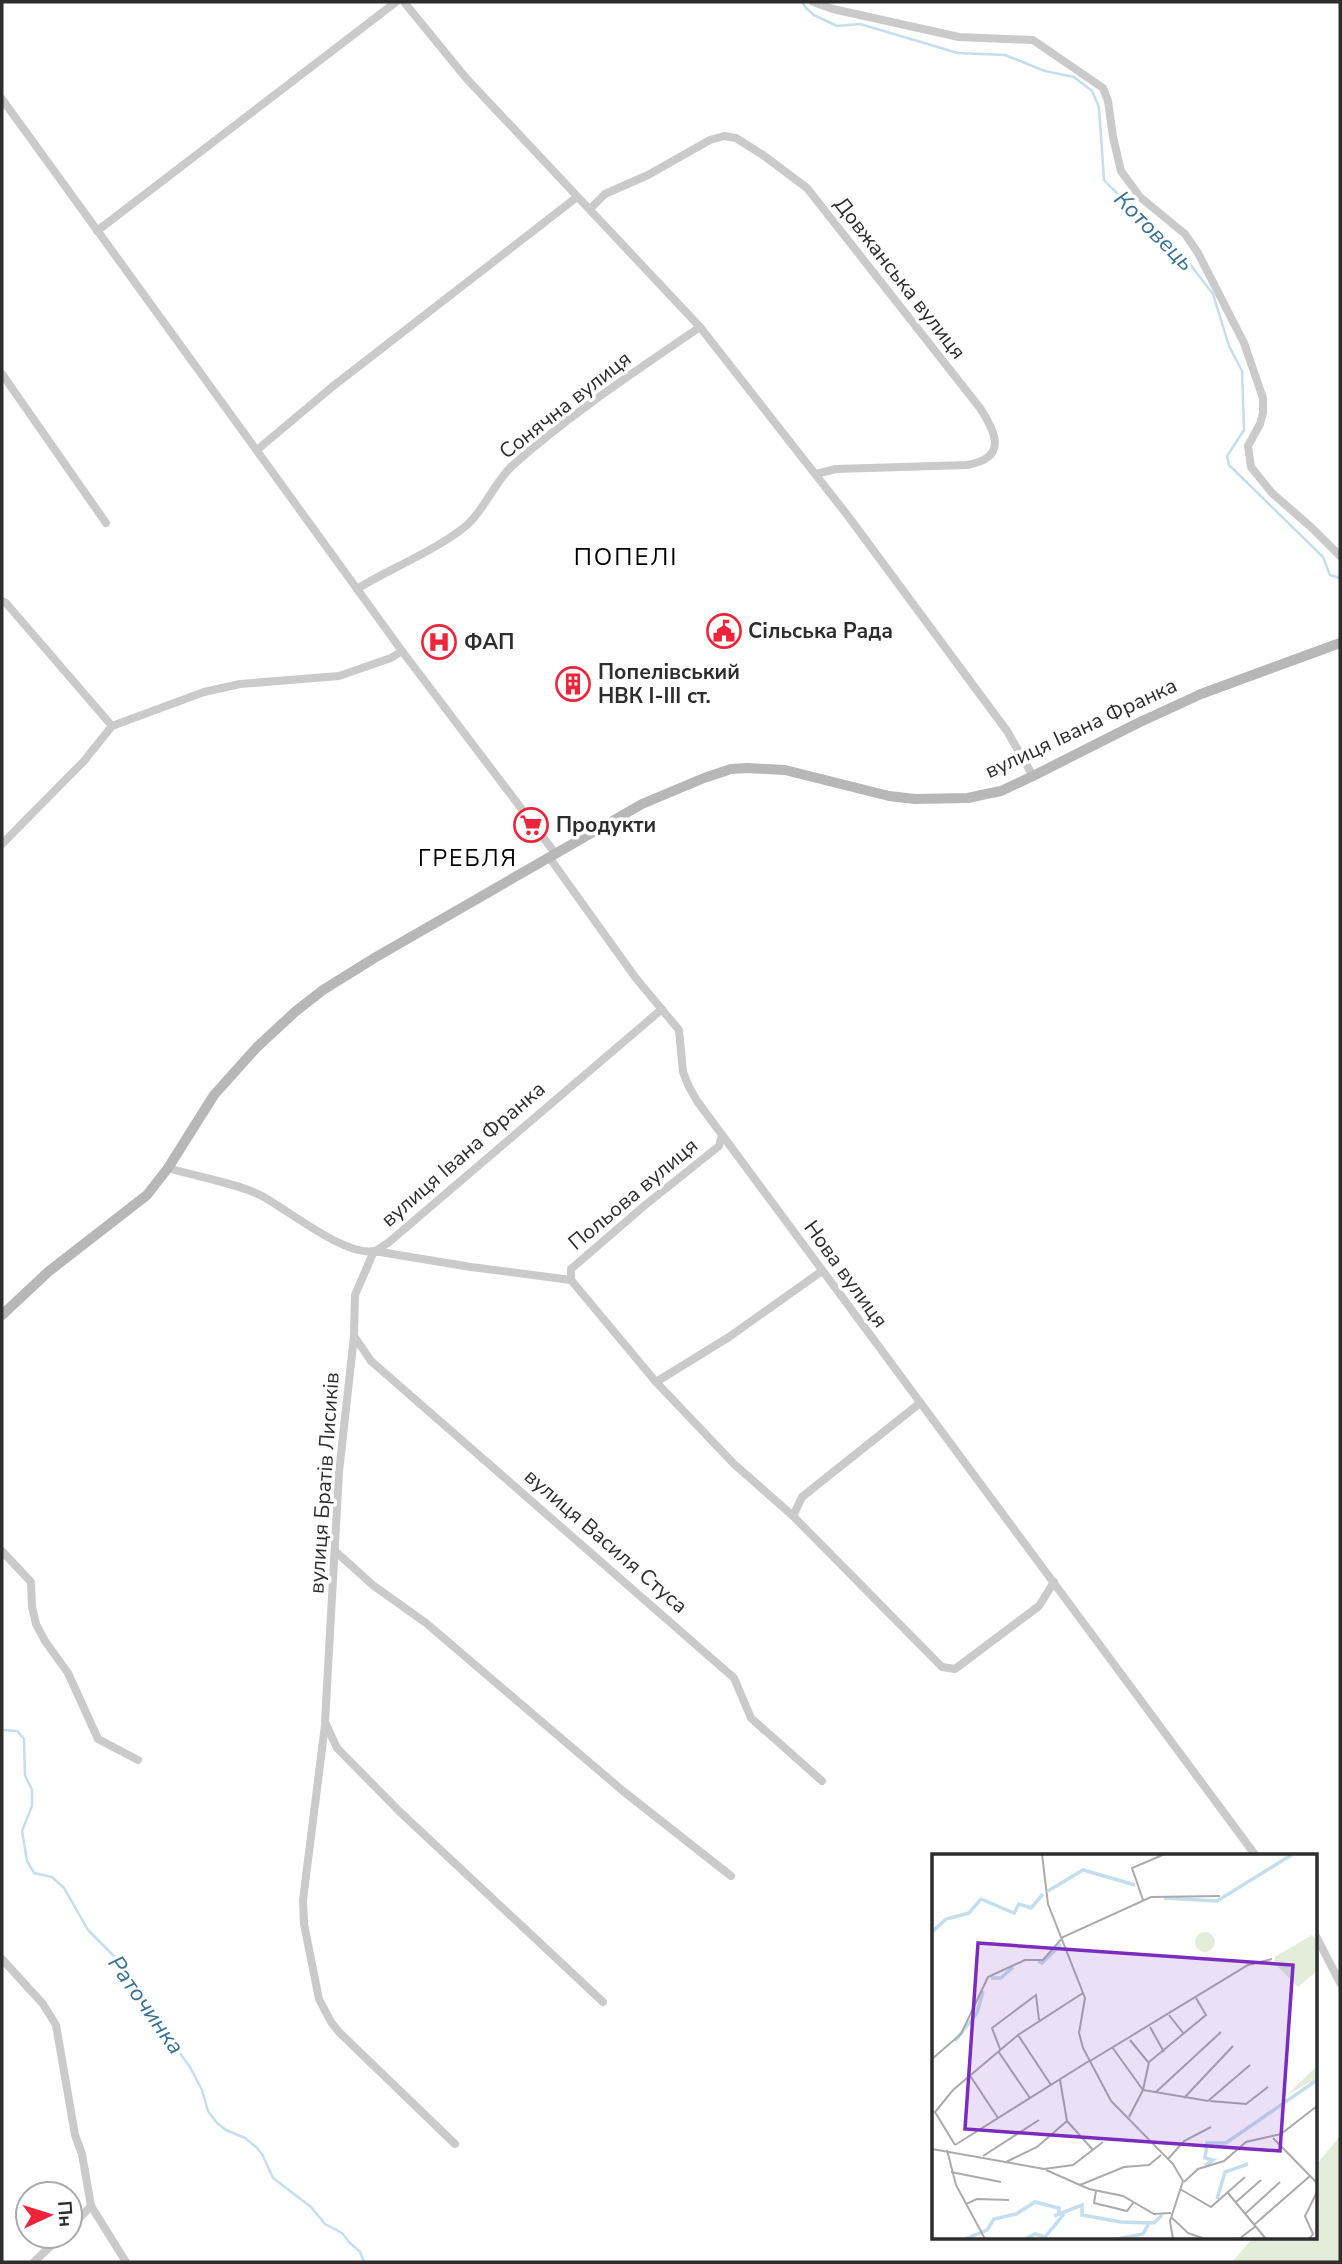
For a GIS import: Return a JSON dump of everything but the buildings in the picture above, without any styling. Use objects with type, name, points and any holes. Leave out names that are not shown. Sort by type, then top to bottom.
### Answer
[{"type":"main road","name":"вулиця Івана Франка","points":[[2,1315],[48,1272],[147,1195],[168,1168],[214,1095],[257,1047],[296,1011],[323,990],[376,957],[642,804],[681,786],[731,769],[785,770],[889,796],[915,799],[968,798],[1001,790],[1033,776],[1201,694],[1340,643]]},
{"type":"street","points":[[97,231],[396,2]]},
{"type":"street","points":[[404,2],[466,78],[700,327],[816,474],[1007,731],[1033,776]]},
{"type":"street","points":[[813,2],[833,9],[959,37],[1033,40],[1103,88],[1108,101],[1112,137],[1121,171],[1140,197],[1185,234],[1198,253],[1244,344],[1263,398],[1260,424],[1248,446],[1251,467],[1272,494],[1340,556]]},
{"type":"street","points":[[2,99],[552,855]]},
{"type":"street","name":"Довжанська вулиця","points":[[590,209],[605,194],[648,175],[710,140],[724,136],[736,138],[764,155],[807,188],[980,408],[991,425],[995,438],[995,448],[991,456],[982,462],[967,465],[836,469],[816,474]]},
{"type":"street","points":[[257,450],[332,387],[577,197]]},
{"type":"street","name":"Сонячна вулиця","points":[[357,589],[453,535],[469,523],[503,475],[514,465],[580,411],[700,327]]},
{"type":"street","points":[[2,374],[106,523]]},
{"type":"street","points":[[2,601],[50,652],[112,726]]},
{"type":"street","points":[[2,844],[84,761],[112,726],[204,692],[240,684],[339,676],[391,658],[402,651]]},
{"type":"street","name":"Нова вулиця","points":[[552,855],[629,968],[679,1030],[683,1072],[689,1087],[722,1135],[1254,1854]]},
{"type":"street","name":"вулиця Івана Франка","points":[[168,1168],[262,1196],[336,1241],[374,1251],[388,1243],[662,1009]]},
{"type":"street","name":"Польова вулиця","points":[[571,1280],[571,1269],[719,1146],[722,1135]]},
{"type":"street","name":"Польова вулиця","points":[[374,1251],[571,1280],[656,1382],[734,1464],[793,1516],[942,1667],[955,1669],[1039,1606],[1054,1582]]},
{"type":"street","name":"вулиця Братів Лисиків","points":[[374,1251],[355,1295],[354,1336],[339,1472],[326,1723],[303,1900],[304,1924],[319,1999],[339,2032],[455,2144]]},
{"type":"street","points":[[560,1277],[571,1269]]},
{"type":"street","points":[[656,1382],[729,1337],[822,1271]]},
{"type":"street","name":"вулиця Василя Стуса","points":[[354,1336],[371,1361],[734,1678],[751,1718],[822,1782]]},
{"type":"street","points":[[793,1516],[802,1497],[920,1403]]},
{"type":"street","points":[[2,1551],[32,1582],[32,1606],[36,1624],[68,1672],[98,1739],[138,1760]]},
{"type":"street","points":[[336,1552],[374,1586],[426,1623],[623,1791],[731,1876]]},
{"type":"street","points":[[326,1723],[337,1748],[399,1811],[603,2002]]},
{"type":"street","points":[[1318,1940],[1340,1983]]},
{"type":"street","points":[[2,1959],[43,2004],[56,2025],[75,2136],[82,2154],[91,2206],[127,2262]]},
{"type":"street","points":[[84,2213],[91,2206]]},
{"type":"green space","points":[[1340,2136],[1340,2262],[1232,2262],[1251,2240],[1318,2240],[1318,2163]]},
{"type":"waterway","name":"Котовець","points":[[802,2],[814,15],[837,26],[860,24],[958,53],[1005,55],[1045,71],[1074,77],[1092,91],[1099,107],[1104,180],[1182,254],[1213,294],[1229,346],[1242,371],[1244,430],[1227,456],[1229,465],[1323,557],[1330,575],[1340,578]]},
{"type":"waterway","name":"Раточинка","points":[[2,1730],[17,1731],[24,1739],[25,1775],[32,1790],[32,1806],[22,1831],[27,1861],[34,1873],[52,1877],[64,1888],[88,1930],[115,1957],[128,1981],[190,2067],[202,2090],[208,2111],[217,2123],[256,2147],[273,2178],[311,2207],[325,2224],[342,2233],[360,2252],[364,2262]]},
{"type":"place","name":"Сільська Рада","points":[[724,631]]},
{"type":"place","name":"ФАП","points":[[439,642]]},
{"type":"place","name":"Попелівський НВК І-ІІІ ст.","points":[[573,684]]},
{"type":"place","name":"Продукти","points":[[531,825]]},
{"type":"district","name":"ПОПЕЛІ","points":[[626,557]]},
{"type":"district","name":"ГРЕБЛЯ","points":[[468,858]]}]
